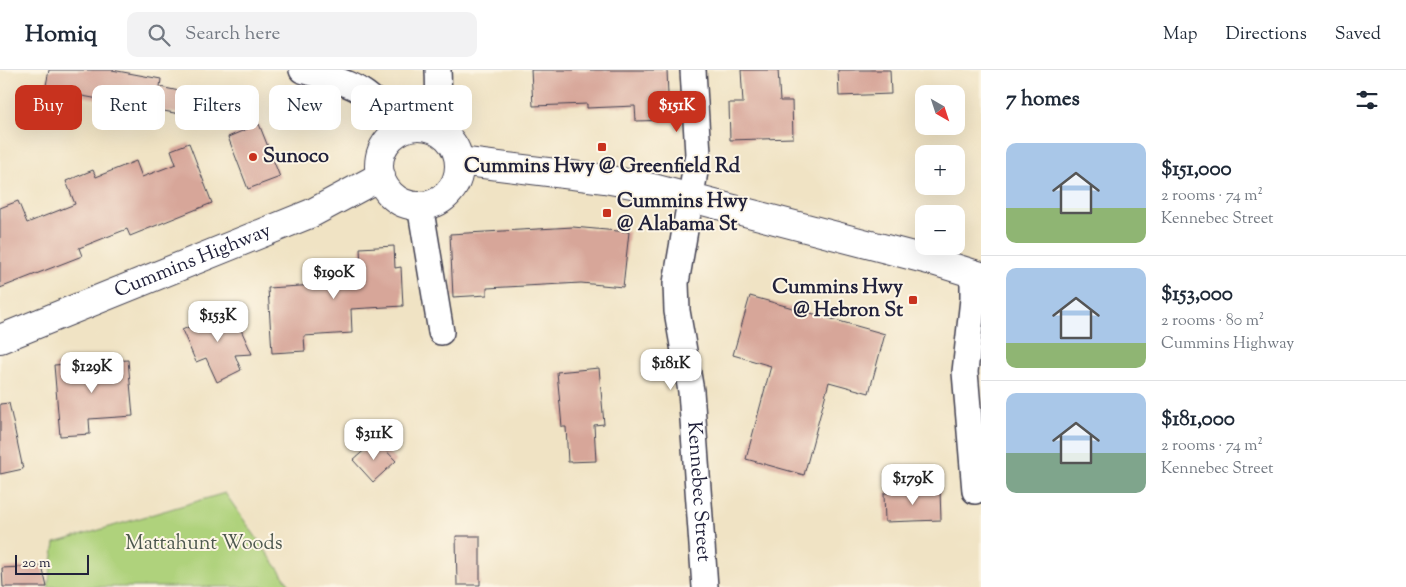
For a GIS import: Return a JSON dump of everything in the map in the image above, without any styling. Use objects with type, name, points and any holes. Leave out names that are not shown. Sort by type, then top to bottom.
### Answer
[{"type":"main road","points":[[400,131],[390,139],[382,150],[380,176],[386,188],[395,198],[420,206],[433,203],[445,196],[453,186],[458,174],[459,161],[455,148],[448,137],[438,130]]},
{"type":"main road","points":[[459,161],[605,179],[690,198],[936,262],[977,275]]},
{"type":"main road","name":"Cummins Highway","points":[[0,339],[312,213],[380,176]]},
{"type":"street","points":[[302,70],[348,84],[361,90],[383,110],[400,131]]},
{"type":"street","points":[[438,70],[438,85]]},
{"type":"street","name":"Kennebec Street","points":[[693,70],[698,154],[676,283],[676,311],[691,391],[705,587]]},
{"type":"street","points":[[420,206],[441,332]]},
{"type":"street","points":[[975,491],[966,372],[977,275]]},
{"type":"green space","name":"Mattahunt Woods","points":[[225,493],[291,587],[48,587],[55,543]]},
{"type":"building","points":[[49,70],[112,70],[161,79],[160,85],[92,85],[92,98],[82,96],[82,85],[46,85]]},
{"type":"building","points":[[531,70],[667,70],[669,120],[636,121],[635,106],[587,108],[587,104],[533,106]]},
{"type":"building","points":[[741,70],[778,70],[780,101],[792,101],[793,138],[730,140],[729,103],[743,103]]},
{"type":"building","points":[[838,70],[890,70],[891,94],[839,96]]},
{"type":"building","points":[[165,88],[175,90],[175,113],[165,111]]},
{"type":"building","points":[[259,124],[280,177],[248,189],[228,137],[245,130],[259,130]]},
{"type":"building","points":[[189,143],[212,203],[130,236],[127,229],[79,248],[82,256],[0,288],[0,208],[18,201],[27,223],[75,204],[66,181],[93,170],[96,177],[136,161],[142,177],[176,164],[171,150]]},
{"type":"building","points":[[573,227],[629,232],[623,287],[581,283],[487,288],[487,295],[453,297],[450,234]]},
{"type":"building","points":[[394,246],[395,268],[401,267],[403,306],[351,309],[352,333],[304,336],[305,351],[272,353],[268,288],[316,285],[315,271],[361,268],[360,248]]},
{"type":"building","points":[[750,296],[885,334],[869,393],[829,382],[804,475],[746,459],[771,366],[733,355]]},
{"type":"building","points":[[231,308],[252,354],[235,355],[241,370],[217,382],[206,358],[196,362],[182,330]]},
{"type":"building","points":[[128,360],[133,416],[89,419],[90,434],[60,436],[54,365]]},
{"type":"building","points":[[599,368],[604,424],[594,425],[596,461],[568,462],[566,427],[562,427],[557,372]]},
{"type":"building","points":[[9,403],[23,469],[0,474],[0,404]]},
{"type":"building","points":[[376,440],[396,461],[373,482],[353,460]]},
{"type":"building","points":[[940,490],[941,520],[885,522],[884,493]]},
{"type":"building","points":[[456,536],[480,536],[480,585],[457,585]]},
{"type":"building","points":[[42,566],[47,587],[3,587],[2,568]]},
{"type":"place","name":"Cummins Hwy @ Greenfield Rd","points":[[602,147]]},
{"type":"place","name":"Sunoco","points":[[253,157]]},
{"type":"place","name":"Cummins Hwy @ Alabama St","points":[[607,213]]},
{"type":"place","name":"Cummins Hwy @ Hebron St","points":[[913,300]]}]
